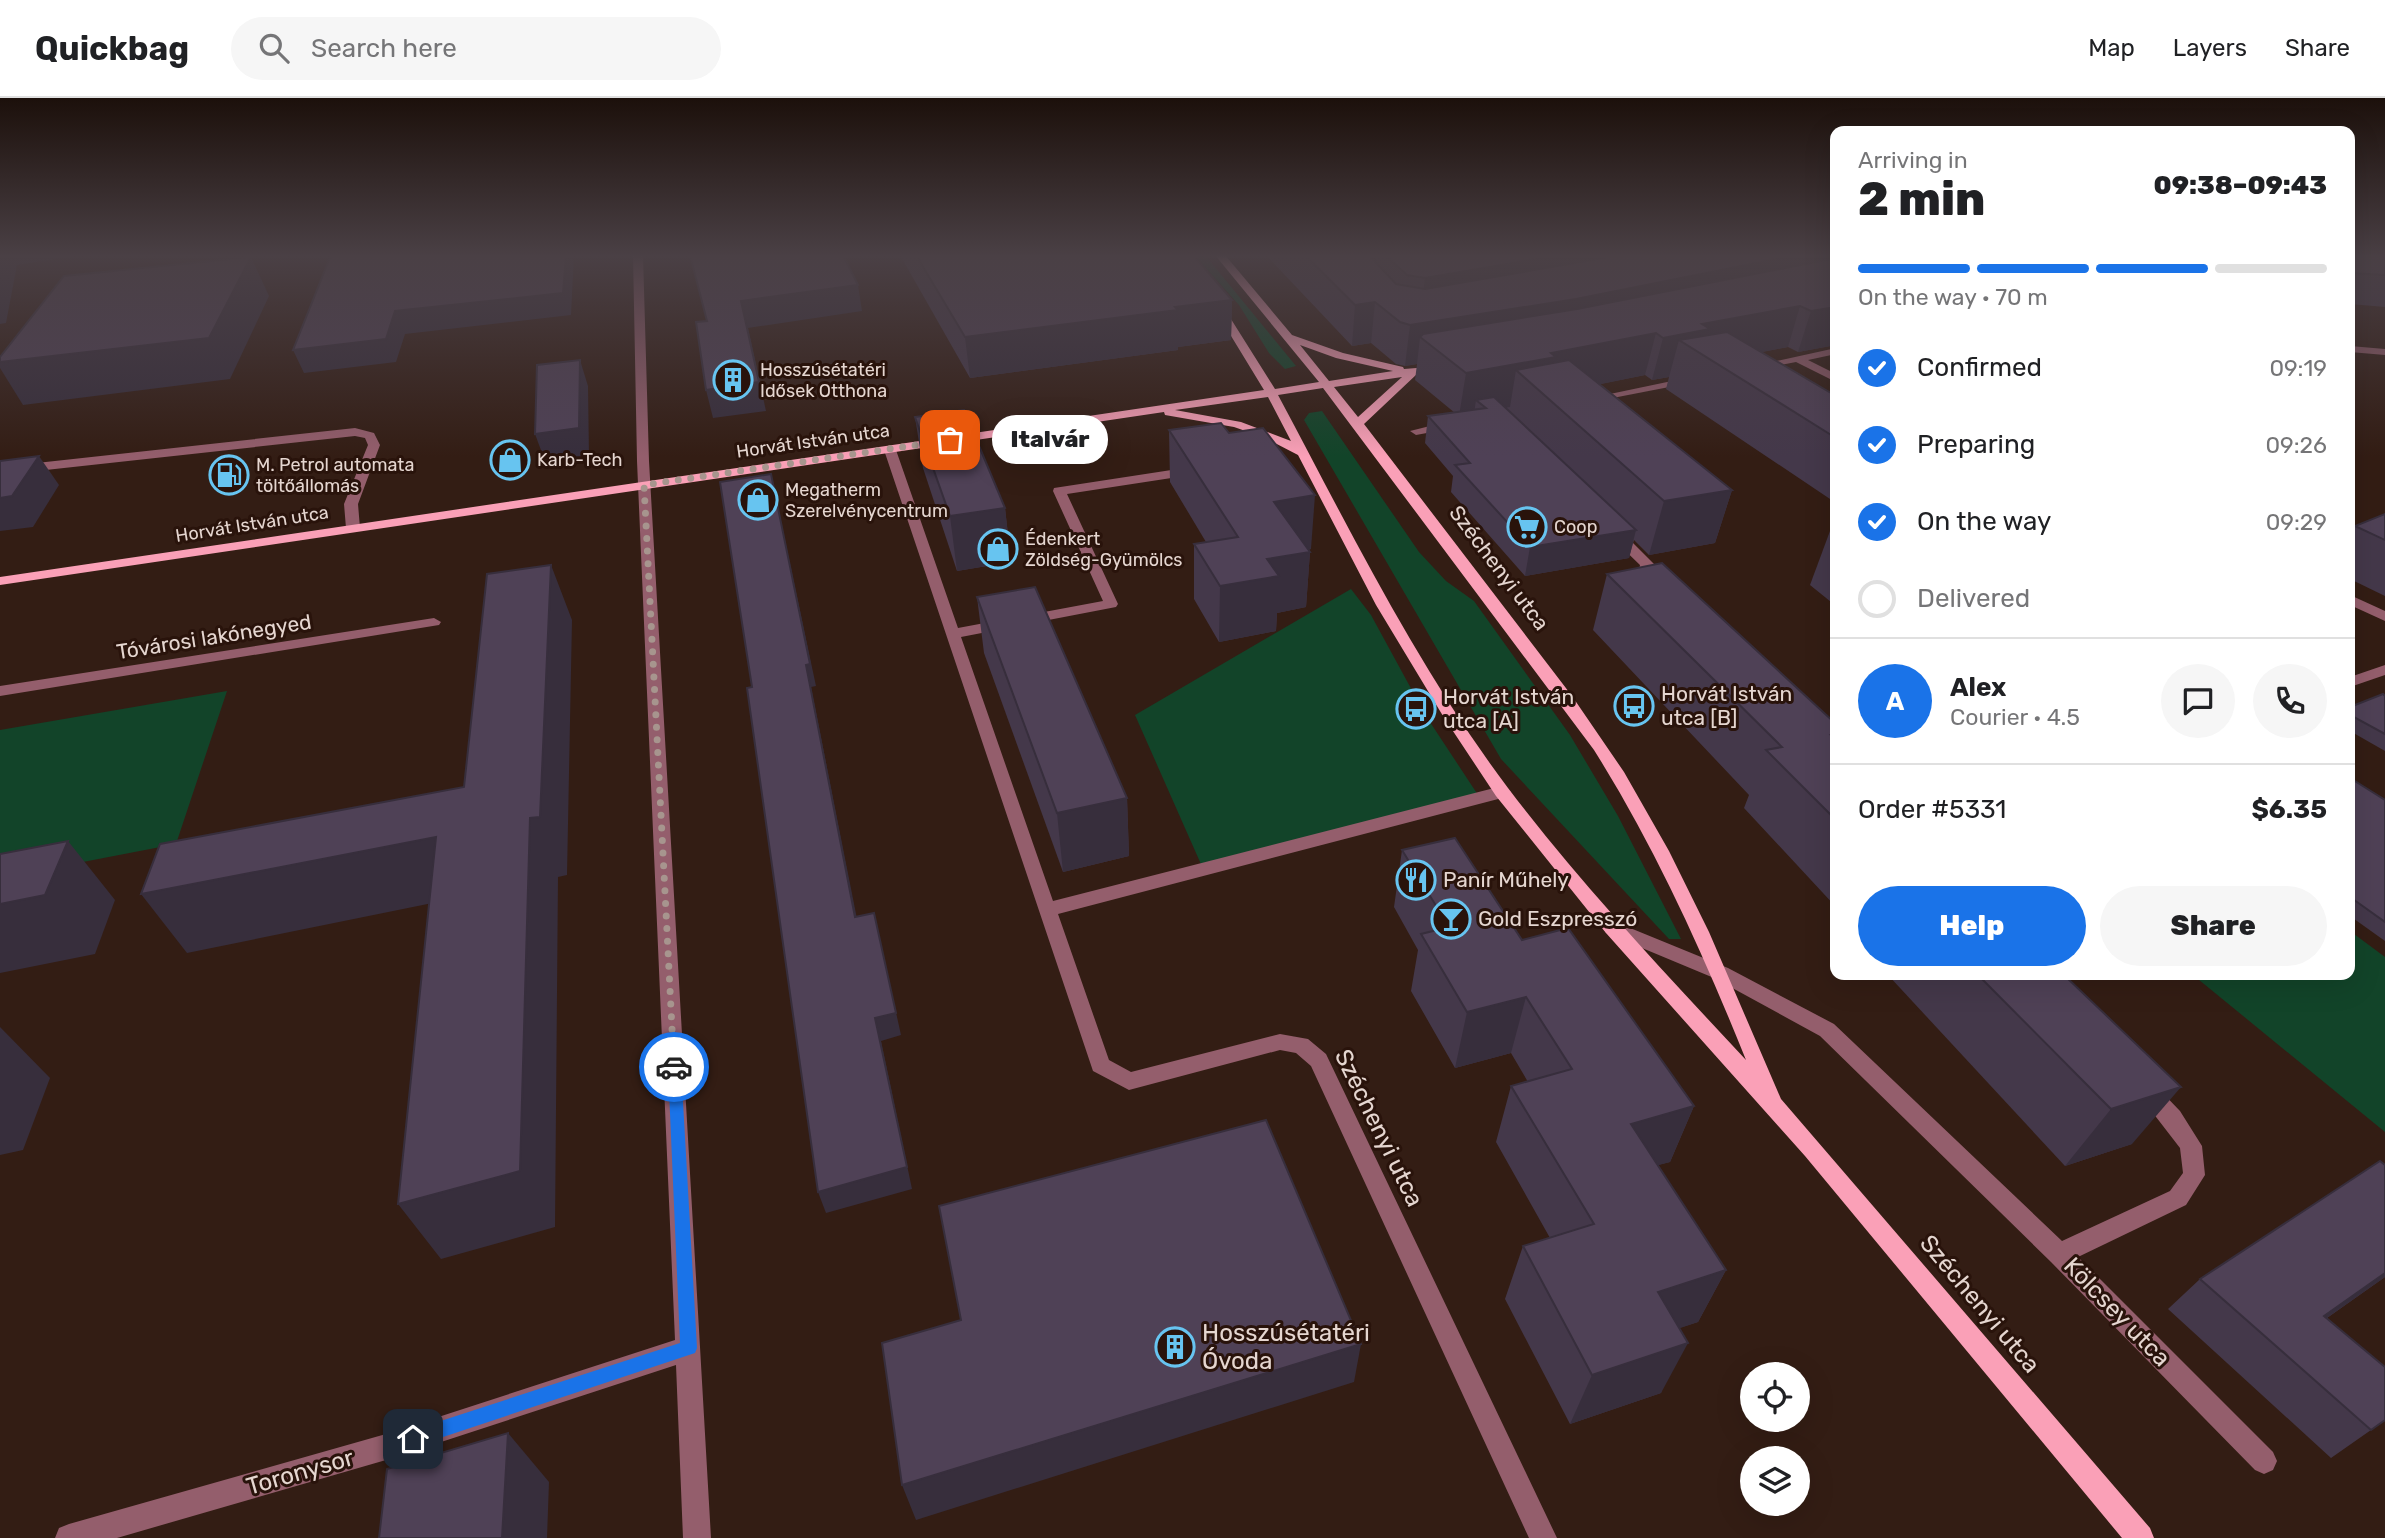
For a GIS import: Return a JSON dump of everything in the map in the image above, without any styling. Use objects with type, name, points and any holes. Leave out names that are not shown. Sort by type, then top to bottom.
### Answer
[{"type":"main road","name":"Széchenyi utca","points":[[1227,322],[1271,392],[1383,604],[1502,792],[1613,928],[1775,1108],[2140,1538]]},
{"type":"main road","name":"Széchenyi utca","points":[[1278,322],[1358,423],[1614,769],[1652,835],[1721,973],[1775,1108]]},
{"type":"main road","points":[[1292,338],[1340,356],[1415,371]]},
{"type":"main road","name":"Horvát István utca","points":[[0,581],[1453,365]]},
{"type":"main road","points":[[1358,423],[1398,383],[1415,371]]},
{"type":"main road","points":[[1148,410],[1242,423],[1269,433],[1301,452]]},
{"type":"street","points":[[640,322],[644,485],[697,1538]]},
{"type":"street","points":[[2355,349],[2385,352]]},
{"type":"street","points":[[1744,369],[1830,352]]},
{"type":"street","points":[[1798,359],[1830,376]]},
{"type":"street","points":[[1581,401],[1703,377]]},
{"type":"street","points":[[1416,431],[1463,424]]},
{"type":"street","points":[[0,471],[355,432],[370,436],[374,445],[351,504],[353,528]]},
{"type":"street","name":"Széchenyi utca","points":[[890,450],[1100,1065],[1129,1081],[1280,1042],[1301,1045],[1319,1060],[1543,1538]]},
{"type":"street","points":[[952,634],[1111,604],[1059,491],[1205,469]]},
{"type":"street","points":[[1599,518],[1647,564],[1642,584],[1648,603]]},
{"type":"street","points":[[2355,602],[2385,617]]},
{"type":"street","name":"Tóvárosi lakónegyed","points":[[0,691],[434,622]]},
{"type":"street","points":[[2355,679],[2385,670]]},
{"type":"street","points":[[1046,910],[1502,792]]},
{"type":"street","name":"Széchenyi utca","points":[[1613,928],[1721,973],[1827,1030],[2059,1254]]},
{"type":"street","name":"Kölcsey utca","points":[[2130,1073],[2172,1118],[2191,1146],[2194,1175],[2178,1198],[2059,1254],[2264,1461]]},
{"type":"street","name":"Toronysor","points":[[69,1538],[386,1447],[689,1348]]},
{"type":"green space","points":[[1250,322],[1260,322],[1296,366],[1285,369],[1269,353]]},
{"type":"green space","points":[[1322,411],[1419,552],[1446,581],[1474,601],[1570,735],[1618,816],[1681,939],[1669,939],[1501,759],[1304,420],[1309,413]]},
{"type":"green space","points":[[1351,589],[1371,615],[1426,716],[1480,798],[1204,871],[1135,715]]},
{"type":"green space","points":[[227,691],[176,844],[0,878],[0,730]]},
{"type":"green space","points":[[2355,935],[2385,957],[2385,1132],[2199,980],[2355,980]]},
{"type":"building","points":[[27,322],[217,322],[209,338],[0,362],[0,357]]},
{"type":"building","points":[[304,322],[391,322],[386,339],[293,350]]},
{"type":"building","points":[[696,322],[746,322],[759,382],[706,390]]},
{"type":"building","points":[[956,322],[1082,322],[965,337]]},
{"type":"building","points":[[1401,322],[1428,322],[1410,325]]},
{"type":"building","points":[[1496,322],[1712,322],[1702,324],[1710,329],[1663,338],[1656,333],[1551,353],[1556,357],[1466,373],[1420,337],[1423,334]]},
{"type":"building","points":[[1727,332],[1830,392],[1830,434],[1679,340]]},
{"type":"building","points":[[580,360],[579,428],[535,434],[537,365]]},
{"type":"building","points":[[1569,360],[1732,490],[1664,501],[1516,370]]},
{"type":"building","points":[[1494,397],[1636,530],[1530,547],[1455,465],[1470,463],[1428,416],[1486,408],[1476,400]]},
{"type":"building","points":[[964,410],[1005,508],[950,516],[915,417]]},
{"type":"building","points":[[1221,423],[1229,433],[1263,428],[1315,495],[1274,502],[1310,552],[1267,559],[1279,576],[1220,586],[1194,544],[1238,537],[1169,430]]},
{"type":"building","points":[[39,456],[12,496],[0,498],[0,461]]},
{"type":"building","points":[[771,474],[810,664],[806,665],[855,917],[874,913],[896,1013],[875,1018],[907,1167],[818,1192],[747,688],[752,687],[720,482]]},
{"type":"building","points":[[2385,514],[2385,540],[2355,526]]},
{"type":"building","points":[[1662,563],[1830,718],[1830,814],[1766,750],[1782,747],[1607,574]]},
{"type":"building","points":[[551,565],[540,817],[530,818],[520,1171],[398,1204],[436,837],[141,894],[160,844],[464,787],[487,574]]},
{"type":"building","points":[[1035,587],[1127,798],[1057,813],[977,597]]},
{"type":"building","points":[[2383,694],[2385,734],[2355,718],[2355,705]]},
{"type":"building","points":[[2355,781],[2385,800],[2385,922],[2355,901]]},
{"type":"building","points":[[1455,838],[1522,940],[1568,928],[1694,1106],[1631,1124],[1726,1270],[1658,1292],[1688,1343],[1592,1375],[1523,1246],[1594,1224],[1511,1086],[1572,1069],[1526,997],[1467,1012],[1421,934],[1449,927],[1402,850]]},
{"type":"building","points":[[68,841],[45,895],[0,904],[0,854]]},
{"type":"building","points":[[1983,980],[2069,980],[2181,1087],[2111,1109]]},
{"type":"building","name":"Hosszúsétatéri Óvoda","points":[[1266,1120],[1361,1344],[902,1485],[882,1343],[961,1320],[939,1206]]},
{"type":"building","points":[[2380,1161],[2385,1165],[2385,1273],[2324,1316],[2385,1367],[2385,1420],[2371,1430],[2200,1279]]},
{"type":"building","points":[[508,1433],[502,1538],[379,1538],[387,1469]]},
{"type":"way so far","points":[[674,1067],[644,485],[950,440]]},
{"type":"place","name":"Hosszúsétatéri Idősek Otthona","points":[[733,380]]},
{"type":"place","name":"Italvár","points":[[950,440]]},
{"type":"place","name":"Karb-Tech","points":[[510,460]]},
{"type":"place","name":"M. Petrol automata töltőállomás","points":[[229,475]]},
{"type":"place","name":"Megatherm Szerelvénycentrum","points":[[758,500]]},
{"type":"place","name":"Coop","points":[[1527,527]]},
{"type":"place","name":"Édenkert Zöldség-Gyümölcs","points":[[998,549]]},
{"type":"place","name":"Horvát István utca [B]","points":[[1634,706]]},
{"type":"place","name":"Horvát István utca [A]","points":[[1416,709]]},
{"type":"place","name":"Panír Műhely","points":[[1416,880]]},
{"type":"place","name":"Gold Eszpresszó","points":[[1451,919]]},
{"type":"place","name":"Hosszúsétatéri Óvoda","points":[[1175,1347]]},
{"type":"route","points":[[413,1439],[689,1348],[674,1067]]}]
